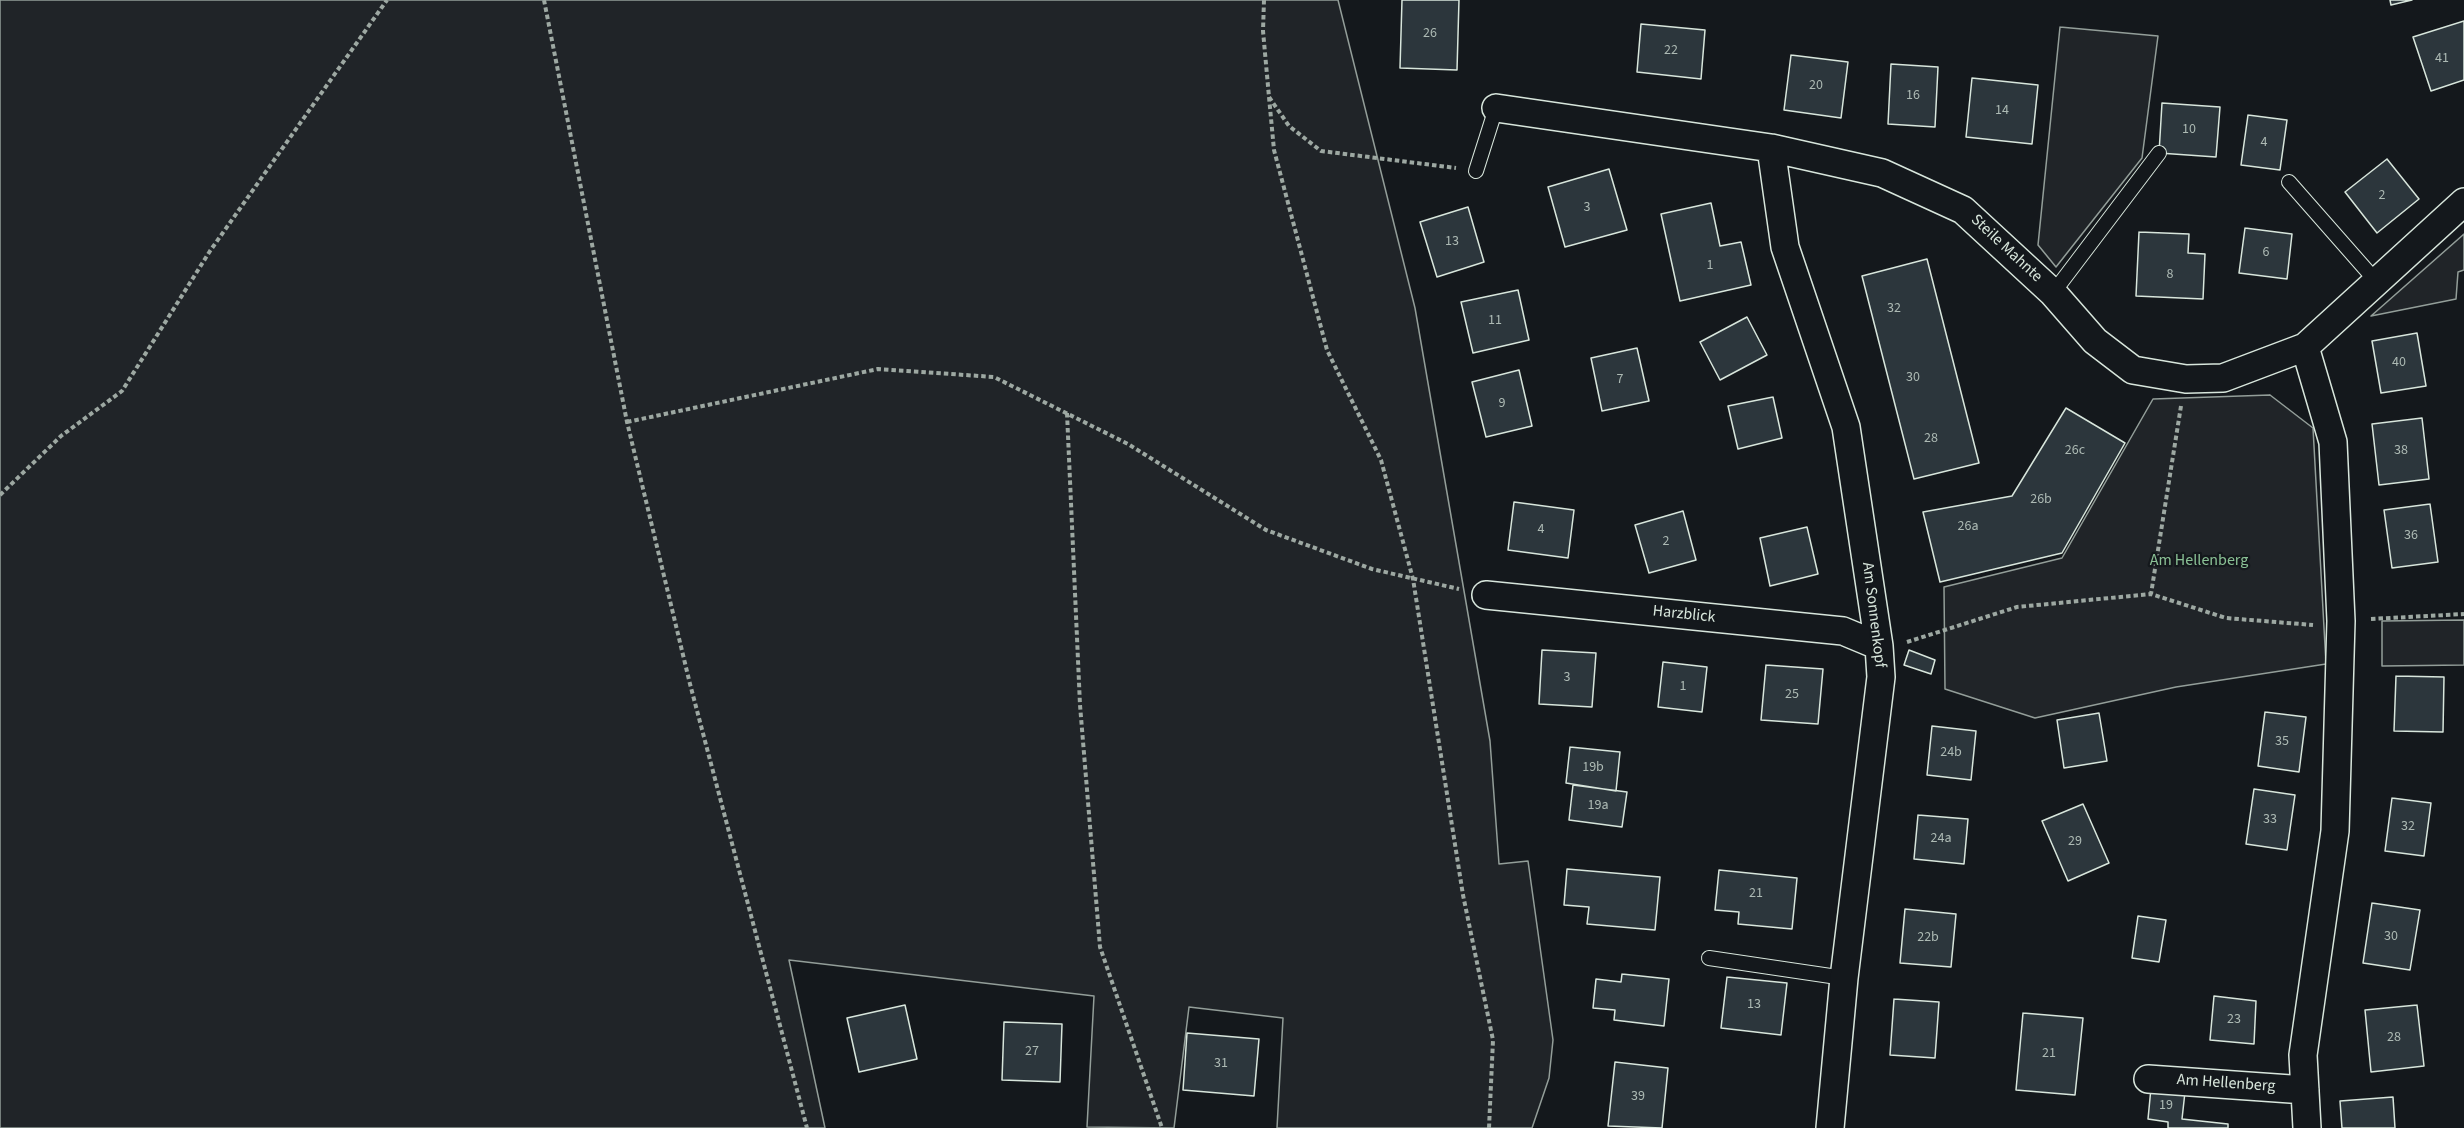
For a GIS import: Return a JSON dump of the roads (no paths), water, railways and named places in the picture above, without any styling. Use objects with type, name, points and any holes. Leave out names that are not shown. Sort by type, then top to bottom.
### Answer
[{"type":"street","name":"Steile Mahnte","points":[[1496,108],[1771,148],[1882,173],[1963,210],[2053,293],[2095,341],[2133,370],[2186,379],[2223,378],[2305,347],[2464,202]]},
{"type":"street","name":"Am Sonnenkopf","points":[[1771,148],[1785,247],[1846,427],[1879,646],[1881,677],[1844,978],[1830,1128]]},
{"type":"street","points":[[2305,347],[2333,442],[2341,621],[2335,831],[2303,1055],[2307,1128]]},
{"type":"street","name":"Harzblick","points":[[1486,595],[1843,631],[1879,646]]},
{"type":"street","name":"Am Hellenberg","points":[[2148,1079],[2305,1090]]},
{"type":"lane","name":"Steile Mahnte","points":[[1476,171],[1496,108]]},
{"type":"lane","points":[[2053,293],[2158,153]]},
{"type":"lane","points":[[2289,182],[2376,281]]},
{"type":"lane","points":[[1709,958],[1844,978]]}]
